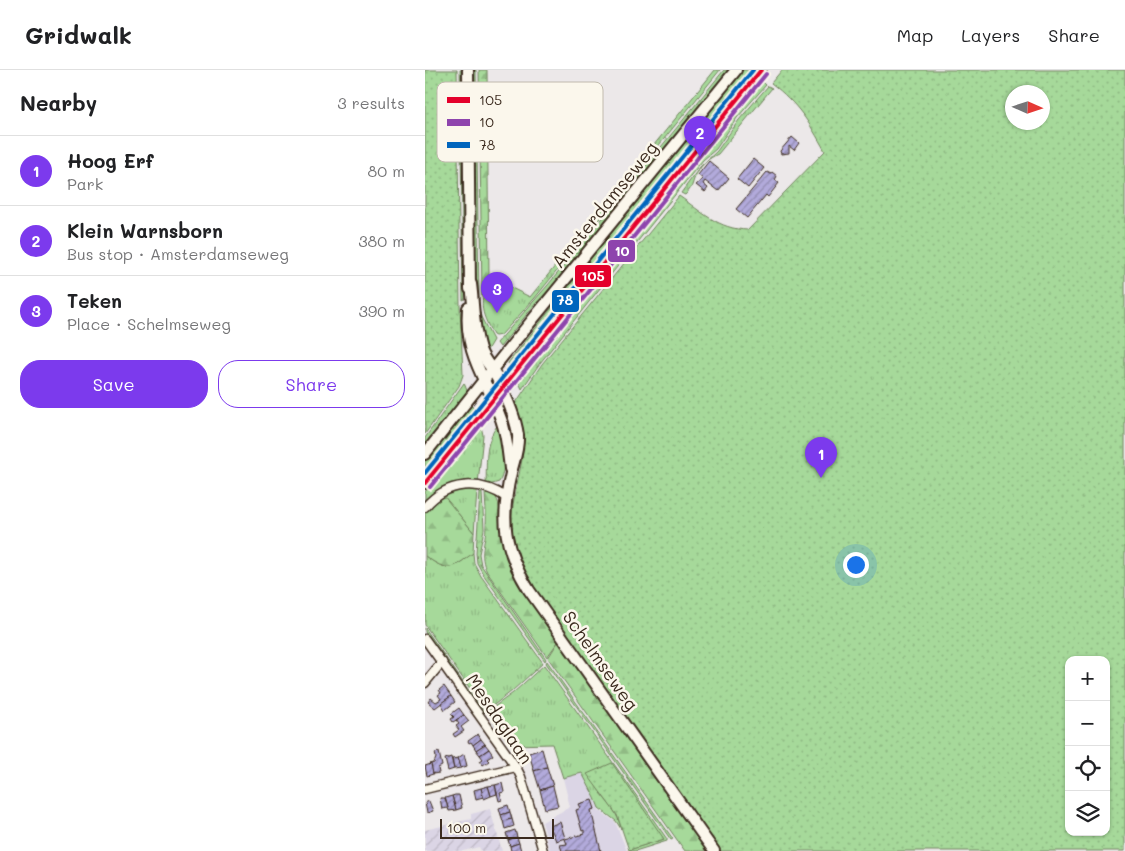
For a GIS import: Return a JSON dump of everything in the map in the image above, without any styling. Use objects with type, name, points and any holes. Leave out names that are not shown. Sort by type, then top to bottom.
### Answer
[{"type":"main road","name":"Amsterdamseweg","points":[[425,454],[483,380],[736,70]]},
{"type":"main road","name":"Amsterdamseweg","points":[[425,482],[761,70]]},
{"type":"main road","name":"Schelmseweg","points":[[469,162],[471,284],[476,329],[481,350],[510,407],[518,436],[505,518],[506,537],[511,556],[523,581],[715,851]]},
{"type":"main road","name":"Schelmseweg","points":[[471,284],[468,313],[470,344],[476,366],[493,399],[506,435],[511,473]]},
{"type":"street","points":[[425,507],[441,492],[460,486],[494,490],[507,498]]},
{"type":"street","name":"Mesdaglaan","points":[[425,639],[516,767],[543,851]]},
{"type":"street","points":[[425,683],[442,662]]},
{"type":"street","points":[[425,789],[516,767]]},
{"type":"shaded area","points":[[582,773],[599,810],[615,822],[627,851],[550,851],[542,822],[570,807],[563,778]]},
{"type":"shaded area","points":[[490,809],[502,851],[481,851],[479,847],[463,851],[425,851],[425,830],[471,819],[471,814]]},
{"type":"green space","points":[[425,70],[457,70],[457,82],[437,82],[437,162],[458,162],[463,375],[459,386],[425,434]]},
{"type":"green space","points":[[460,70],[464,70],[464,82],[460,82]]},
{"type":"green space","points":[[472,70],[476,70],[476,82],[472,82]]},
{"type":"green space","points":[[479,70],[487,70],[487,82],[479,82]]},
{"type":"green space","points":[[715,70],[720,70],[534,299],[501,335],[493,335],[485,319],[482,307],[489,277],[530,297]]},
{"type":"green space","points":[[724,70],[731,70],[568,270],[537,302],[500,347],[497,343],[548,285]]},
{"type":"green space","points":[[741,70],[747,70],[752,75],[511,369],[508,363],[616,224]]},
{"type":"green space","points":[[782,70],[1125,70],[1125,851],[719,851],[524,573],[512,534],[513,505],[522,460],[524,438],[515,404],[542,364],[679,196],[719,223],[728,227],[748,230],[825,151],[814,131],[789,98],[771,83]]},
{"type":"green space","points":[[762,81],[766,85],[737,118],[716,149],[703,160],[540,363],[522,389],[517,378],[520,378]]},
{"type":"green space","points":[[768,86],[772,88],[718,154],[701,167],[688,192],[685,195],[681,193],[700,167],[717,151],[739,120]]},
{"type":"green space","points":[[461,162],[465,162],[466,268],[465,299],[463,300]]},
{"type":"green space","points":[[473,162],[477,162],[479,301],[477,301]]},
{"type":"green space","points":[[480,162],[488,162],[489,277],[482,296]]},
{"type":"green space","points":[[477,307],[479,307],[481,317],[493,340],[487,350],[482,343]]},
{"type":"green space","points":[[464,383],[468,393],[425,446],[425,438]]},
{"type":"green space","points":[[471,404],[474,410],[425,472],[425,461]]},
{"type":"green space","points":[[481,426],[483,435],[478,484],[462,483],[449,485],[437,491],[425,502],[425,492]]},
{"type":"green space","points":[[497,426],[502,438],[503,470],[499,482],[489,485],[486,484],[487,454],[490,439]]},
{"type":"green space","points":[[462,489],[477,491],[474,533],[443,495]]},
{"type":"green space","points":[[485,492],[492,493],[499,504],[502,541],[512,568],[526,592],[560,639],[547,657],[484,566],[483,554],[486,531]]},
{"type":"green space","points":[[480,493],[482,493],[484,529],[479,554],[481,565],[546,659],[545,661],[477,563]]},
{"type":"green space","points":[[443,495],[474,533],[473,553],[460,563],[450,567],[440,565],[425,556],[425,512]]},
{"type":"green space","points":[[473,553],[474,563],[481,576],[543,663],[486,711],[425,625],[425,556],[440,565],[450,567],[460,563]]},
{"type":"green space","points":[[425,628],[484,712],[482,713],[425,632]]},
{"type":"green space","points":[[560,639],[710,851],[685,851],[548,658]]},
{"type":"green space","points":[[547,661],[673,839],[671,840],[546,663]]},
{"type":"green space","points":[[544,665],[667,841],[635,851],[629,851],[664,839],[600,793],[616,814],[621,829],[616,821],[599,808],[582,773],[563,778],[552,744],[511,745],[487,712],[513,693]]},
{"type":"green space","points":[[612,763],[664,839],[629,850],[617,815],[587,774]]},
{"type":"building","points":[[792,137],[799,143],[794,150],[789,146],[789,153],[781,154],[780,151]]},
{"type":"building","points":[[753,159],[764,168],[748,188],[737,179]]},
{"type":"building","points":[[709,161],[729,178],[718,191],[705,181],[703,184],[708,188],[705,192],[696,185],[703,179],[698,175]]},
{"type":"building","points":[[767,172],[771,174],[772,172],[777,176],[775,180],[779,183],[747,218],[736,209]]},
{"type":"building","points":[[444,686],[451,696],[435,708],[428,702],[431,698],[436,702],[441,699],[438,695],[441,693],[439,690]]},
{"type":"building","points":[[451,696],[455,702],[445,710],[441,703]]},
{"type":"building","points":[[459,708],[464,715],[453,722],[451,719],[454,717],[451,714]]},
{"type":"building","points":[[464,715],[469,721],[461,727],[464,731],[455,737],[453,734],[459,730],[456,726],[459,724],[456,720]]},
{"type":"building","points":[[478,734],[481,739],[473,745],[471,742],[469,743],[468,741]]},
{"type":"building","points":[[481,739],[485,744],[476,750],[473,745]]},
{"type":"building","points":[[485,744],[489,749],[480,755],[476,750]]},
{"type":"building","points":[[489,749],[493,755],[483,765],[480,761],[483,759],[480,755]]},
{"type":"building","points":[[542,749],[547,767],[534,771],[529,753]]},
{"type":"building","points":[[439,752],[442,766],[438,768],[439,773],[433,774],[430,764],[434,763],[435,753]]},
{"type":"building","points":[[464,754],[467,766],[461,768],[458,758]]},
{"type":"building","points":[[451,757],[454,769],[448,771],[445,759]]},
{"type":"building","points":[[458,758],[461,768],[454,769],[452,759]]},
{"type":"building","points":[[431,764],[433,774],[427,776],[425,766]]},
{"type":"building","points":[[547,767],[553,786],[540,790],[534,771]]},
{"type":"building","points":[[502,783],[504,792],[500,793],[502,800],[499,801],[495,785]]},
{"type":"building","points":[[495,785],[497,794],[491,796],[488,786]]},
{"type":"building","points":[[488,786],[491,796],[484,799],[481,788]]},
{"type":"building","points":[[553,786],[558,806],[545,809],[540,790]]},
{"type":"building","points":[[481,788],[483,797],[476,799],[474,790]]},
{"type":"building","points":[[459,795],[462,808],[456,810],[452,796]]},
{"type":"building","points":[[452,796],[456,810],[449,811],[445,798]]},
{"type":"building","points":[[440,798],[445,798],[448,808],[442,809]]},
{"type":"building","points":[[592,800],[595,809],[591,810],[601,851],[562,851],[560,845],[567,844],[565,839],[584,834],[576,810],[581,808],[579,804]]},
{"type":"building","points":[[429,801],[433,811],[427,813],[425,803]]},
{"type":"building","points":[[508,805],[510,812],[501,815],[499,808]]},
{"type":"building","points":[[510,812],[512,819],[503,821],[501,815]]},
{"type":"building","points":[[512,819],[514,826],[505,829],[503,821]]},
{"type":"building","points":[[560,822],[565,838],[556,841],[550,826]]},
{"type":"building","points":[[515,830],[517,837],[508,840],[506,833]]},
{"type":"building","points":[[517,837],[519,843],[510,846],[508,840]]},
{"type":"building","points":[[519,843],[521,851],[511,851],[510,846]]},
{"type":"transit line","name":"78","points":[[425,473],[753,70]]},
{"type":"transit line","name":"105","points":[[425,483],[761,70]]},
{"type":"transit line","name":"10","points":[[430,487],[766,74]]},
{"type":"place","name":"Klein Warnsborn","points":[[700,157]]},
{"type":"place","name":"Teken","points":[[497,313]]},
{"type":"place","name":"Hoog Erf","points":[[821,478]]}]
